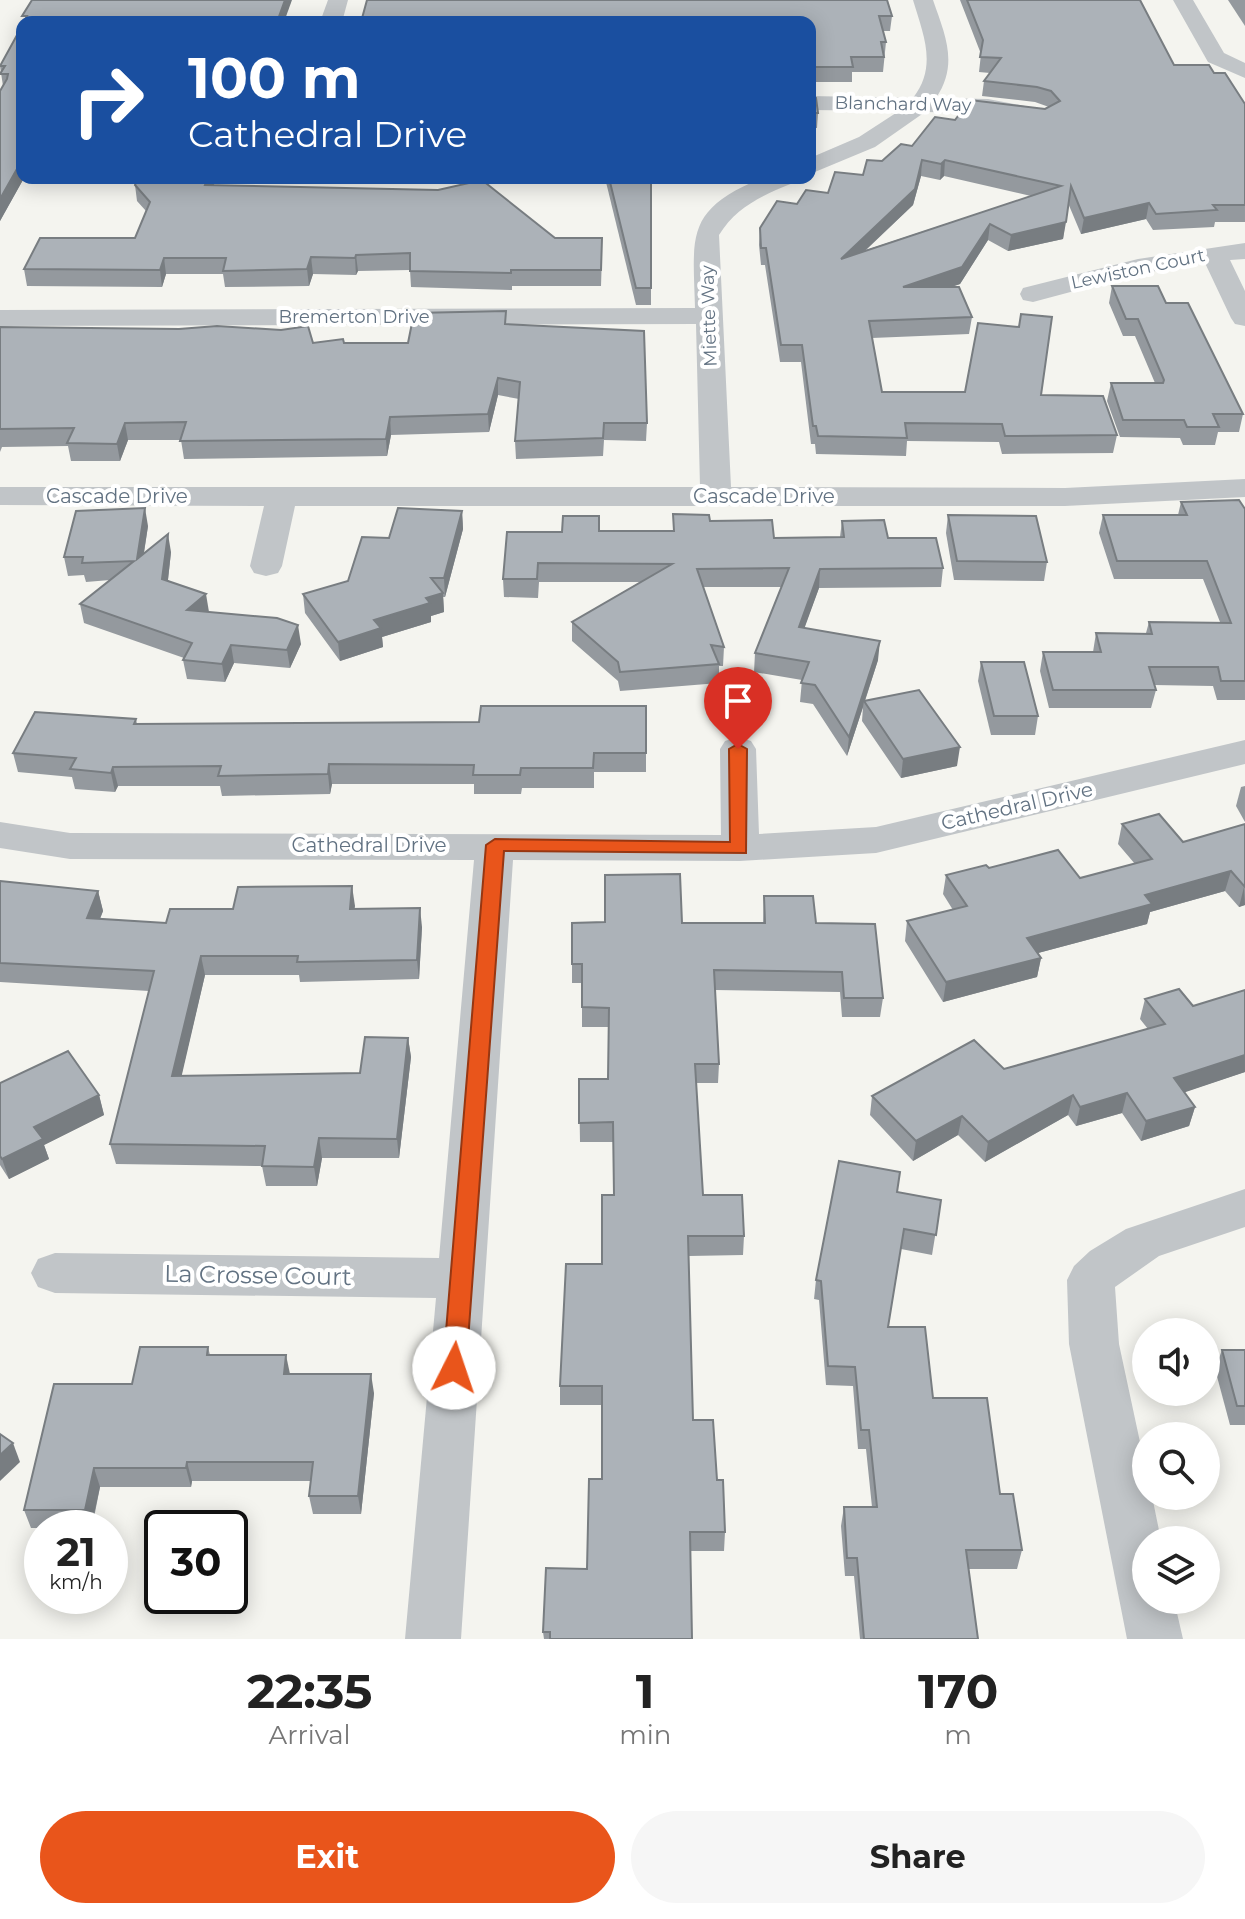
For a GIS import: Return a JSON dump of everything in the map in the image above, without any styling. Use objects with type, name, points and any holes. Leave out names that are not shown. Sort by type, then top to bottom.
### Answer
[{"type":"street","points":[[816,164],[885,133],[919,103],[939,69],[923,0]]},
{"type":"street","points":[[1183,0],[1216,57],[1245,71]]},
{"type":"street","name":"Blanchard Way","points":[[816,103],[988,106],[1043,115]]},
{"type":"street","name":"Miette Way","points":[[716,496],[706,235],[716,216],[733,201],[771,184]]},
{"type":"street","name":"Lewiston Court","points":[[1033,294],[1111,271],[1213,253],[1245,251]]},
{"type":"street","points":[[1213,253],[1245,318]]},
{"type":"street","name":"Bremerton Drive","points":[[0,318],[709,316]]},
{"type":"street","name":"Cascade Drive","points":[[0,496],[1065,497],[1245,488]]},
{"type":"street","points":[[266,566],[282,496]]},
{"type":"street","points":[[738,749],[740,848]]},
{"type":"street","name":"Cathedral Drive","points":[[0,835],[70,846],[740,848],[876,840],[1245,752]]},
{"type":"street","points":[[433,1639],[495,845]]},
{"type":"street","points":[[1132,1527],[1094,1344],[1091,1280],[1108,1259],[1150,1238],[1245,1208]]},
{"type":"street","name":"La Crosse Court","points":[[55,1273],[461,1278]]},
{"type":"street","points":[[1150,1614],[1155,1639]]},
{"type":"building","points":[[32,0],[285,0],[279,16],[22,16]]},
{"type":"building","points":[[367,0],[887,0],[892,16],[879,16],[886,42],[881,42],[884,57],[851,57],[853,67],[816,67],[816,16],[363,16]]},
{"type":"building","points":[[967,0],[1140,0],[1174,65],[1209,65],[1214,73],[1225,73],[1245,104],[1245,205],[1213,205],[1217,210],[1156,214],[1149,203],[1084,218],[1071,186],[1066,222],[1011,235],[990,224],[962,267],[903,287],[959,287],[972,317],[869,321],[882,392],[965,392],[978,323],[1019,327],[1021,314],[1052,317],[1041,395],[1103,396],[1117,435],[1005,436],[1002,424],[905,423],[907,438],[818,436],[816,426],[813,426],[802,345],[781,345],[766,248],[761,248],[760,228],[777,201],[797,204],[806,190],[828,193],[835,172],[863,175],[867,160],[882,161],[901,144],[912,146],[935,117],[955,120],[970,100],[1045,109],[1060,101],[1051,91],[1037,87],[984,81],[1001,58],[980,57],[983,40]],"holes":[[[922,160],[941,164],[945,160],[1061,186],[841,259],[915,189]]]},
{"type":"building","points":[[16,37],[16,171],[0,199],[0,91],[8,74],[0,74],[5,66],[0,66]]},
{"type":"building","points":[[464,184],[487,184],[555,238],[602,238],[601,270],[511,270],[511,273],[410,271],[410,253],[356,255],[355,258],[311,257],[307,269],[223,271],[226,258],[164,258],[160,270],[24,269],[40,238],[135,238],[150,202],[135,185],[438,190]]},
{"type":"building","points":[[610,184],[651,184],[651,288],[636,288]]},
{"type":"building","points":[[1112,286],[1158,286],[1166,303],[1188,303],[1243,414],[1213,414],[1219,427],[1187,427],[1184,420],[1123,420],[1111,383],[1163,383],[1164,380],[1138,319],[1126,319]]},
{"type":"building","points":[[506,311],[505,324],[644,331],[647,423],[604,423],[603,438],[515,441],[520,382],[498,378],[488,414],[390,417],[386,439],[180,441],[186,422],[125,423],[117,444],[67,443],[74,428],[0,429],[0,327],[179,329],[217,326],[281,330],[308,326],[313,343],[343,339],[344,343],[408,343],[414,313]]},
{"type":"building","points":[[1239,500],[1245,509],[1245,681],[1221,681],[1218,667],[1149,667],[1156,690],[1053,690],[1043,652],[1101,652],[1096,633],[1152,634],[1149,622],[1231,623],[1207,561],[1117,561],[1103,515],[1187,515],[1181,502]]},
{"type":"building","points":[[145,508],[137,559],[168,534],[162,579],[206,594],[187,610],[277,618],[298,625],[287,650],[231,645],[222,664],[183,660],[192,643],[80,604],[134,561],[82,563],[83,557],[64,557],[76,511]]},
{"type":"building","points":[[398,508],[462,511],[444,578],[431,578],[443,593],[426,598],[430,603],[374,620],[381,628],[338,642],[303,594],[348,581],[362,537],[389,538]]},
{"type":"building","points":[[673,514],[709,515],[710,521],[772,520],[774,538],[844,537],[842,521],[884,520],[888,538],[936,538],[943,568],[820,569],[799,627],[880,641],[849,737],[815,685],[801,683],[809,662],[755,653],[789,568],[697,569],[724,647],[711,645],[719,664],[620,672],[618,662],[572,622],[672,564],[538,563],[537,579],[503,579],[507,532],[562,532],[563,516],[599,516],[599,531],[674,531]]},
{"type":"building","points":[[948,515],[1036,516],[1047,562],[957,561]]},
{"type":"building","points":[[981,662],[1024,662],[1038,716],[994,716]]},
{"type":"building","points":[[919,690],[960,747],[903,759],[864,701]]},
{"type":"building","points":[[481,706],[646,706],[646,753],[594,753],[593,768],[521,768],[520,775],[473,775],[474,765],[329,764],[328,774],[218,776],[221,766],[113,767],[111,773],[70,769],[76,758],[13,753],[35,712],[136,719],[134,724],[479,722]]},
{"type":"building","points":[[1159,814],[1183,842],[1245,824],[1245,887],[1231,871],[1145,895],[1152,904],[1027,938],[1041,958],[946,982],[907,921],[967,906],[946,875],[986,865],[989,868],[1058,850],[1080,878],[1152,859],[1122,824]]},
{"type":"building","points":[[680,874],[682,923],[765,923],[764,896],[813,896],[816,923],[875,924],[883,998],[844,998],[842,972],[714,970],[719,1064],[695,1064],[703,1195],[742,1195],[744,1236],[688,1236],[693,1420],[713,1420],[717,1480],[723,1480],[725,1532],[690,1532],[692,1639],[550,1639],[550,1632],[543,1632],[546,1568],[587,1569],[589,1479],[602,1479],[602,1386],[560,1386],[566,1264],[602,1264],[602,1195],[614,1195],[613,1122],[579,1123],[579,1079],[608,1079],[609,1008],[582,1007],[582,964],[572,964],[572,923],[605,922],[605,875]]},
{"type":"building","points":[[0,881],[98,891],[87,918],[166,923],[170,909],[233,909],[238,887],[352,886],[350,909],[420,908],[417,960],[297,962],[298,956],[201,956],[172,1076],[360,1073],[365,1037],[408,1038],[397,1139],[319,1138],[314,1167],[262,1166],[265,1146],[110,1144],[154,971],[0,963]]},
{"type":"building","points":[[1179,989],[1193,1006],[1245,990],[1245,1055],[1174,1078],[1195,1107],[1146,1121],[1127,1093],[1080,1107],[1073,1095],[988,1142],[962,1116],[916,1141],[872,1096],[974,1040],[1004,1069],[1165,1024],[1145,999]]},
{"type":"building","points":[[68,1051],[99,1095],[34,1127],[43,1139],[2,1159],[0,1083]]},
{"type":"building","points":[[839,1161],[900,1172],[897,1192],[941,1200],[936,1235],[904,1229],[888,1327],[925,1327],[933,1398],[987,1398],[1000,1494],[1013,1494],[1022,1550],[966,1550],[978,1639],[864,1639],[857,1558],[847,1558],[844,1507],[877,1507],[869,1430],[861,1430],[855,1367],[828,1366],[821,1281],[816,1280]]},
{"type":"building","points":[[140,1347],[208,1347],[207,1355],[286,1355],[284,1374],[371,1374],[358,1496],[309,1496],[313,1462],[187,1462],[186,1468],[94,1468],[85,1510],[24,1510],[54,1384],[132,1384]]},
{"type":"building","points":[[1222,1350],[1245,1350],[1245,1406],[1237,1406]]},
{"type":"building","points":[[0,1434],[13,1443],[0,1455]]},
{"type":"route","points":[[454,1368],[495,845],[740,848],[738,749]]}]
